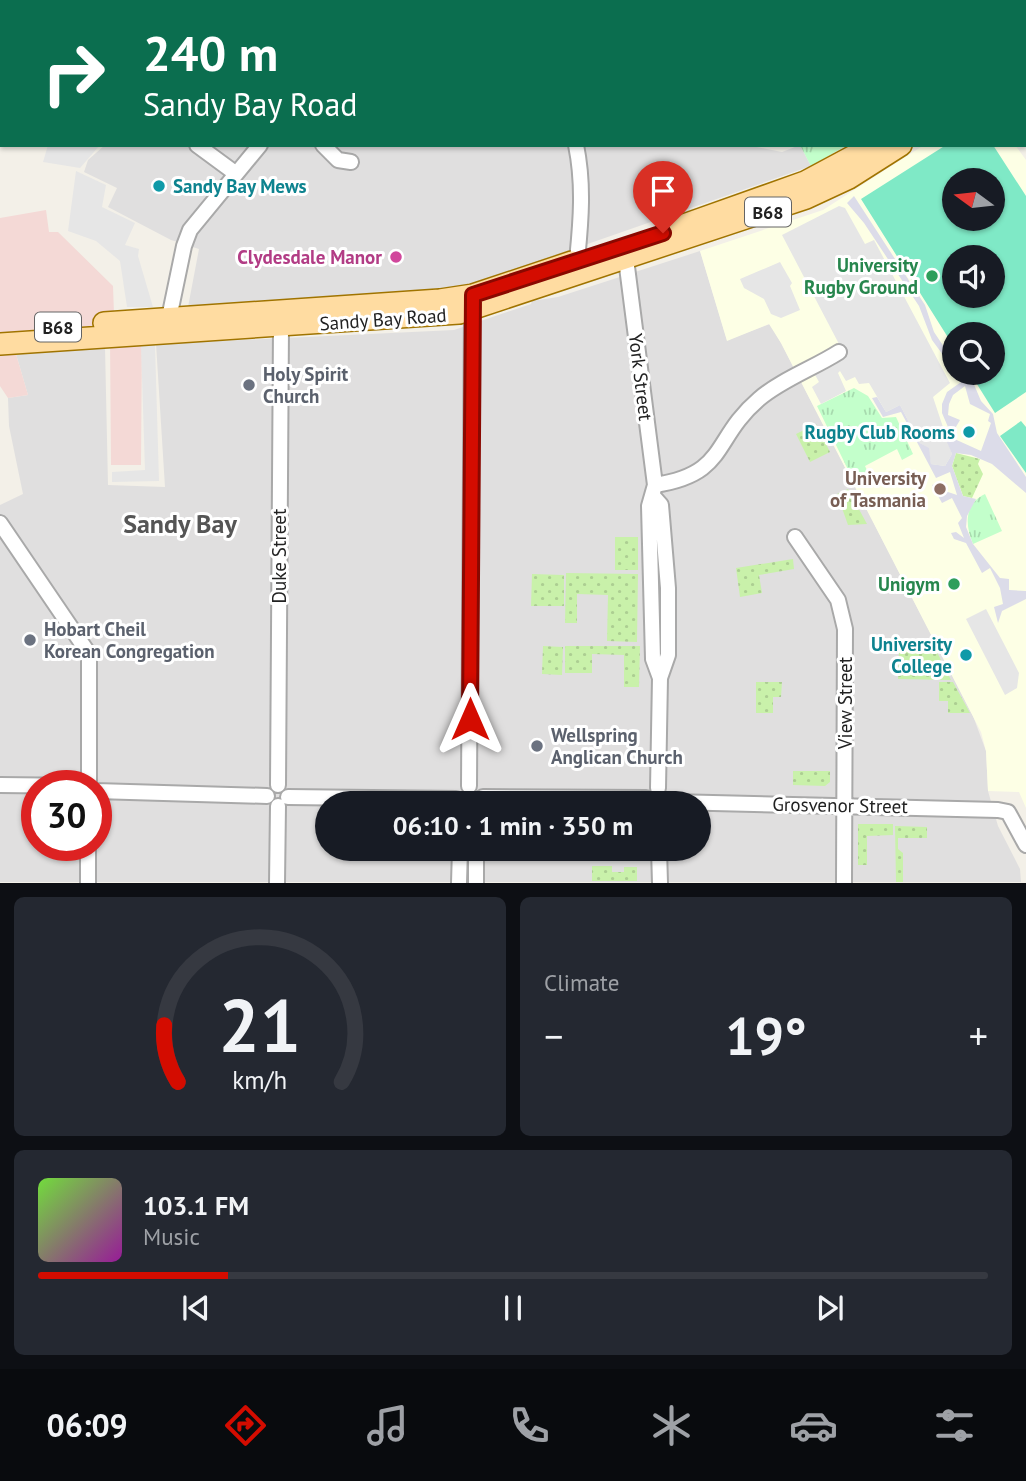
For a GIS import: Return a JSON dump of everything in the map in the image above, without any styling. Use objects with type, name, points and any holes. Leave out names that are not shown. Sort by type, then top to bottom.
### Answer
[{"type":"main road","name":"Sandy Bay Road","points":[[472,303],[577,260],[625,252],[795,186],[828,173],[871,147]]},
{"type":"main road","name":"Sandy Bay Road","points":[[0,344],[170,325],[472,303],[625,252],[806,198],[849,178],[898,147]]},
{"type":"main road","name":"Sandy Bay Road","points":[[0,331],[139,328]]},
{"type":"street","points":[[200,147],[235,173]]},
{"type":"street","points":[[170,325],[181,258],[190,230],[258,147]]},
{"type":"street","points":[[325,147],[338,160],[351,162]]},
{"type":"street","points":[[576,147],[582,172],[577,260]]},
{"type":"street","name":"York Street","points":[[625,252],[654,490],[661,505],[667,588],[668,655],[660,678],[658,788]]},
{"type":"street","points":[[469,786],[472,303]]},
{"type":"street","name":"Duke Street","points":[[278,799],[269,789],[278,785],[281,319]]},
{"type":"street","points":[[654,490],[693,476],[708,466],[741,418],[760,398],[839,352]]},
{"type":"street","points":[[0,523],[89,654],[89,770]]},
{"type":"street","name":"View Street","points":[[795,537],[838,600],[845,629],[844,883]]},
{"type":"street","points":[[0,785],[21,785]]},
{"type":"street","points":[[460,791],[469,786],[479,791]]},
{"type":"street","points":[[650,791],[658,788],[667,791]]},
{"type":"street","points":[[112,792],[315,799]]},
{"type":"street","points":[[277,883],[278,799]]},
{"type":"street","name":"Grosvenor Street","points":[[711,803],[844,804],[1007,811],[1026,845]]},
{"type":"street","points":[[88,861],[88,883]]},
{"type":"street","points":[[459,883],[460,861]]},
{"type":"street","points":[[476,861],[476,883]]},
{"type":"street","points":[[659,861],[660,883]]},
{"type":"shaded area","points":[[47,147],[98,147],[80,168],[43,162]]},
{"type":"shaded area","points":[[103,147],[756,147],[782,152],[801,147],[811,166],[473,284],[420,291],[188,307],[199,249],[171,240],[108,207],[117,188],[84,172],[88,160]]},
{"type":"shaded area","name":"University of Tasmania","points":[[921,147],[1016,147],[1026,160],[1026,808],[1019,792],[988,791],[986,751],[981,732],[769,324],[727,341],[700,251],[823,210]]},
{"type":"shaded area","points":[[76,171],[106,185],[102,207],[135,223],[125,245],[139,249],[138,256],[153,307],[127,307],[120,261],[96,241],[68,231]]},
{"type":"shaded area","points":[[854,196],[925,305],[934,332],[942,344],[942,354],[932,340],[919,306],[864,223],[847,203]]},
{"type":"shaded area","points":[[839,206],[845,208],[865,244],[874,240],[942,368],[942,385],[948,385],[933,397],[952,454],[945,466],[931,464],[928,448],[920,443],[900,405],[886,412],[869,383],[859,384],[855,377],[846,381],[840,371],[838,373],[846,391],[821,404],[812,387],[819,382],[808,362],[839,344],[782,235]]},
{"type":"shaded area","points":[[46,210],[49,232],[58,232],[113,286],[114,314],[142,335],[141,465],[111,465],[110,337],[13,344],[28,395],[8,398],[0,386],[0,218]]},
{"type":"shaded area","points":[[700,251],[727,340],[770,324],[973,716],[986,751],[988,791],[998,826],[1020,869],[1021,882],[0,882],[0,505],[23,494],[9,426],[8,398],[28,395],[16,354],[105,347],[108,485],[165,487],[156,344],[454,330],[531,304],[532,301],[558,297]]},
{"type":"shaded area","points":[[780,262],[792,283],[790,286],[800,310],[781,318],[771,314],[764,299],[744,288],[740,279]]},
{"type":"shaded area","points":[[155,345],[159,481],[112,482],[112,472],[145,470],[141,346]]},
{"type":"shaded area","points":[[957,385],[974,385],[981,401],[993,414],[997,433],[1026,477],[1026,493],[992,464],[971,455],[956,453],[952,466],[963,496],[976,499],[967,516],[966,527],[973,544],[1000,578],[1009,579],[1009,590],[1026,591],[1026,599],[1002,611],[998,623],[994,607],[1003,604],[1000,588],[990,568],[982,573],[966,543],[954,539],[951,533],[956,532],[964,538],[958,523],[962,518],[952,498],[942,503],[932,485],[957,495],[950,472],[936,478],[901,412],[883,417],[872,398],[877,397],[886,412],[900,405],[920,443],[929,448],[931,464],[945,466],[952,454],[944,435],[948,427],[942,413],[947,392]],"holes":[[[965,386],[970,404],[990,414],[988,421],[991,423],[981,451],[950,437],[960,420],[948,415],[949,404],[953,395]]]},
{"type":"shaded area","points":[[986,609],[1019,673],[1017,688],[1005,695],[966,619]]},
{"type":"green space","points":[[801,147],[844,147],[811,166]]},
{"type":"green space","name":"University Rugby Ground","points":[[943,147],[994,147],[1026,196],[1026,392],[995,413],[978,385],[1005,385],[1005,322],[942,322],[942,328],[861,199]]},
{"type":"green space","points":[[854,388],[868,396],[882,418],[896,417],[913,454],[902,460],[897,449],[865,466],[870,477],[855,484],[817,406]]},
{"type":"green space","points":[[1021,421],[1026,427],[1026,473],[1000,436]]},
{"type":"green space","points":[[816,424],[830,452],[810,462],[796,434]]},
{"type":"green space","points":[[956,453],[980,459],[978,464],[983,474],[972,498],[963,496],[952,466]]},
{"type":"green space","points":[[848,489],[867,524],[848,525],[837,494]]},
{"type":"green space","points":[[985,494],[1002,531],[973,544],[968,516],[973,503]]},
{"type":"green space","points":[[615,537],[638,537],[638,570],[615,570]]},
{"type":"green space","points":[[793,559],[794,569],[759,575],[762,593],[740,597],[736,568]]},
{"type":"green space","points":[[566,573],[638,574],[637,642],[607,641],[608,595],[577,594],[577,623],[565,623]]},
{"type":"green space","points":[[532,574],[564,575],[564,606],[531,606]]},
{"type":"green space","points":[[543,646],[563,647],[562,675],[542,674]]},
{"type":"green space","points":[[565,646],[640,646],[639,687],[624,687],[624,655],[592,654],[592,673],[565,673]]},
{"type":"green space","points":[[899,651],[937,652],[951,680],[898,679]]},
{"type":"green space","points":[[756,682],[782,682],[781,697],[773,697],[773,713],[756,713]]},
{"type":"green space","points":[[939,682],[953,682],[970,713],[948,713],[948,701],[939,701]]},
{"type":"green space","points":[[793,771],[830,771],[830,782],[825,786],[793,785]]},
{"type":"green space","points":[[858,824],[893,824],[893,835],[867,836],[867,865],[858,865]]},
{"type":"green space","points":[[895,826],[927,827],[927,838],[898,838],[898,849],[903,853],[903,882],[896,882]]},
{"type":"green space","points":[[592,866],[612,866],[612,872],[624,872],[624,867],[637,867],[637,881],[592,881]]},
{"type":"place","name":"Sandy Bay Mews","points":[[159,186]]},
{"type":"place","name":"Clydesdale Manor","points":[[396,257]]},
{"type":"place","name":"University Rugby Ground","points":[[932,276]]},
{"type":"place","name":"Holy Spirit Church","points":[[249,385]]},
{"type":"place","name":"Rugby Club Rooms","points":[[969,432]]},
{"type":"place","name":"University of Tasmania","points":[[940,489]]},
{"type":"place","name":"Unigym","points":[[954,584]]},
{"type":"place","name":"Hobart Cheil Korean Congregation","points":[[30,640]]},
{"type":"place","name":"University College","points":[[966,655]]},
{"type":"place","name":"Wellspring Anglican Church","points":[[537,746]]},
{"type":"district","name":"Sandy Bay","points":[[180,523]]},
{"type":"route","points":[[470,719],[473,295],[663,233]]}]
